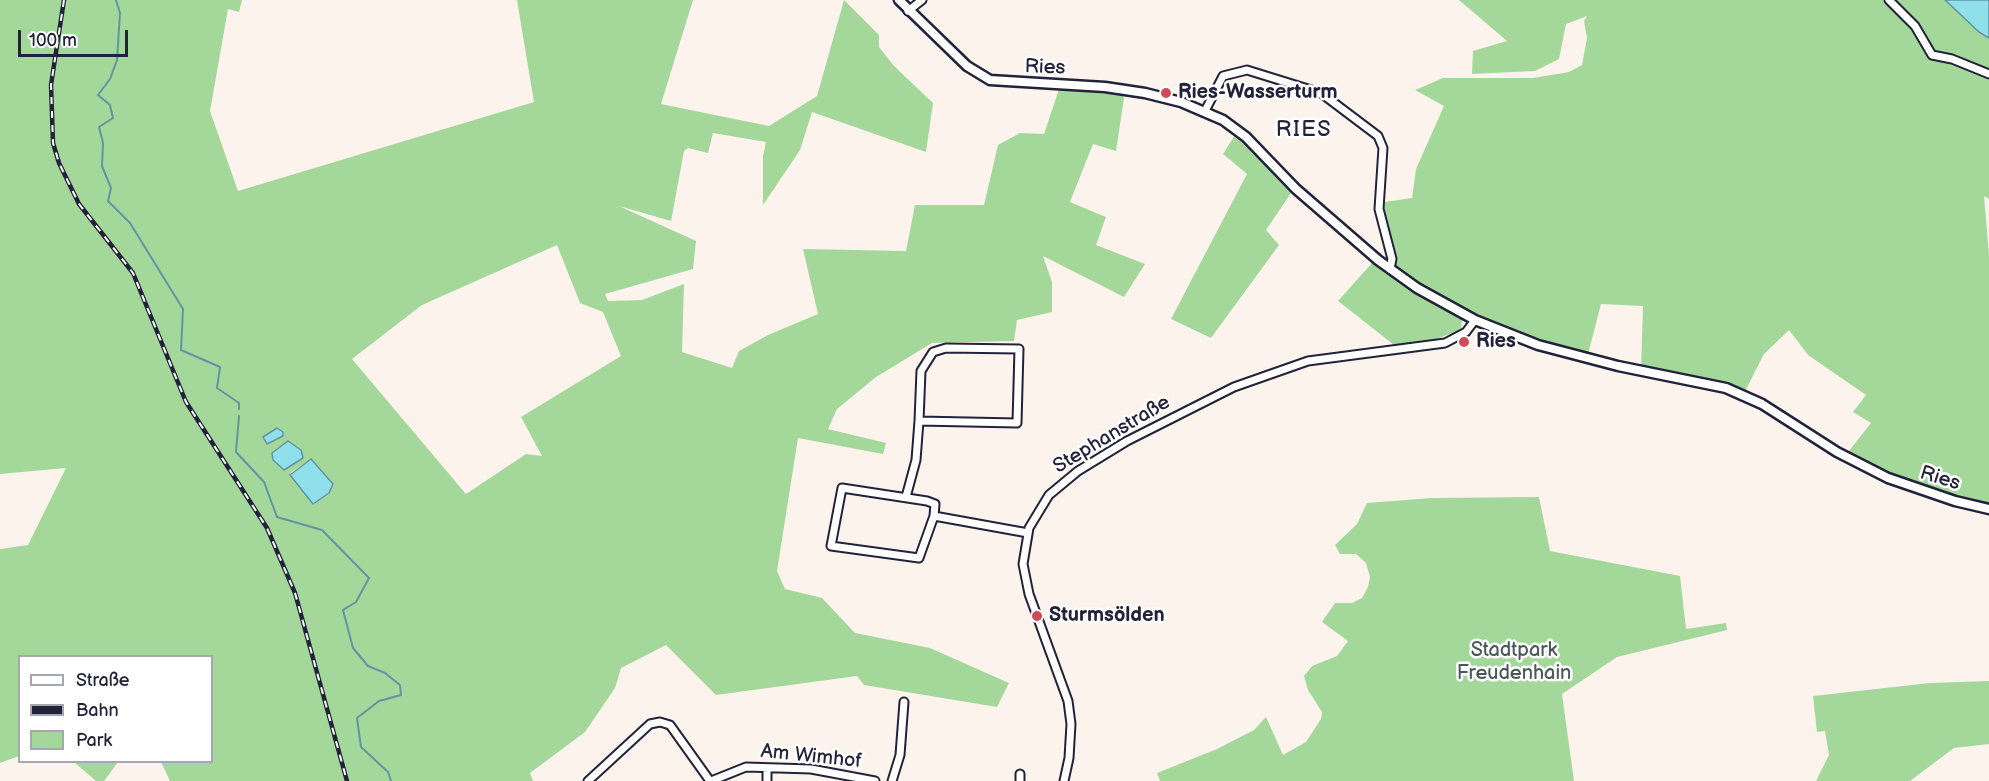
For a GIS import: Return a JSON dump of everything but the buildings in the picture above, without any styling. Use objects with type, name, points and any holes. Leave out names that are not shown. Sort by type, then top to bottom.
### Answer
[{"type":"street","name":"Ries","points":[[899,0],[967,66],[990,80],[1105,87],[1159,96],[1205,111],[1246,136],[1296,189],[1390,269],[1417,288],[1475,320],[1538,345],[1618,366],[1726,388],[1762,404],[1837,452],[1887,478],[1956,501],[1989,509]]},
{"type":"street","points":[[908,11],[922,0]]},
{"type":"street","points":[[1889,0],[1915,26],[1932,55],[1952,59],[1989,74]]},
{"type":"street","points":[[1205,111],[1223,76],[1247,70],[1321,93],[1378,136],[1383,148],[1379,209],[1392,259],[1390,269]]},
{"type":"street","name":"Stephanstraße","points":[[1064,781],[1069,758],[1070,713],[1062,682],[1026,580],[1023,564],[1028,533],[1043,502],[1059,485],[1118,446],[1190,407],[1263,375],[1308,361],[1445,344],[1466,332],[1475,320]]},
{"type":"street","points":[[906,497],[916,460],[921,371],[933,352],[946,348],[1019,349],[1017,423],[919,421]]},
{"type":"street","points":[[845,488],[906,497],[935,504],[934,516],[919,558],[831,546],[840,490],[845,488]]},
{"type":"street","points":[[934,516],[1028,533]]},
{"type":"street","points":[[892,781],[900,754],[904,702]]},
{"type":"street","points":[[588,781],[650,724],[660,722],[670,725],[710,781]]},
{"type":"street","name":"Am Wimhof","points":[[710,781],[746,768],[812,769],[875,781]]},
{"type":"street","points":[[767,781],[768,768]]},
{"type":"green space","points":[[0,0],[242,0],[239,12],[228,9],[210,111],[238,191],[534,102],[517,0],[693,0],[661,104],[769,126],[817,96],[844,0],[879,35],[879,47],[894,66],[933,103],[926,152],[812,112],[800,150],[763,205],[763,156],[766,142],[713,133],[708,153],[688,148],[684,151],[671,221],[619,206],[696,241],[693,269],[605,294],[608,301],[642,300],[684,284],[682,352],[732,368],[739,351],[768,335],[818,314],[803,249],[906,251],[915,205],[984,205],[998,145],[1020,133],[1044,134],[1059,89],[1122,95],[1124,98],[1116,151],[1093,144],[1070,202],[1106,217],[1096,245],[1145,264],[1124,297],[1043,256],[1052,282],[1052,312],[1017,320],[1014,341],[932,343],[876,377],[837,409],[828,429],[886,443],[883,454],[798,438],[777,571],[785,589],[822,598],[855,633],[930,648],[1009,683],[997,707],[864,685],[857,676],[716,695],[666,645],[621,668],[615,688],[585,732],[530,773],[533,781],[170,781],[161,763],[213,763],[213,655],[18,655],[18,756],[0,763],[0,549],[28,545],[66,468],[0,474]],"holes":[[[557,245],[580,303],[603,312],[621,356],[521,417],[542,456],[526,454],[466,494],[352,359],[422,305]],[[311,459],[333,484],[313,504],[290,473]]]},
{"type":"green space","points":[[1459,0],[1945,0],[1989,38],[1989,199],[1984,196],[1989,255],[1989,509],[1955,501],[1845,456],[1871,423],[1853,412],[1866,395],[1808,355],[1789,330],[1764,354],[1743,395],[1641,370],[1643,306],[1601,304],[1587,358],[1495,329],[1390,269],[1392,264],[1378,203],[1412,198],[1416,169],[1444,106],[1415,90],[1443,78],[1533,78],[1569,72],[1582,65],[1587,38],[1584,21],[1587,16],[1566,24],[1559,59],[1535,71],[1472,74],[1473,51],[1507,41]]},
{"type":"green space","points":[[1235,135],[1239,136],[1293,190],[1266,230],[1279,245],[1211,338],[1171,319],[1247,174],[1223,154]]},
{"type":"green space","points":[[1372,263],[1413,292],[1462,319],[1461,330],[1425,343],[1394,345],[1338,301]]},
{"type":"green space","name":"Stadtpark Freudenhain","points":[[1539,497],[1550,551],[1680,576],[1686,629],[1726,623],[1727,630],[1617,657],[1562,694],[1574,781],[1160,781],[1157,773],[1217,749],[1254,730],[1266,717],[1283,755],[1306,742],[1321,719],[1322,712],[1308,690],[1304,676],[1312,666],[1337,656],[1348,641],[1322,622],[1335,603],[1352,603],[1362,598],[1368,587],[1370,577],[1366,563],[1356,554],[1340,554],[1335,545],[1357,524],[1367,503],[1431,498]]},
{"type":"green space","points":[[1989,681],[1989,744],[1954,748],[1910,781],[1816,781],[1829,755],[1825,731],[1817,732],[1813,696],[1930,683]]},
{"type":"green space","points":[[75,763],[117,763],[104,781],[96,781]]},
{"type":"water","points":[[1945,0],[1989,0],[1989,38],[1979,32]]},
{"type":"water","points":[[277,428],[283,432],[283,436],[267,444],[263,437]]},
{"type":"water","points":[[288,441],[301,450],[303,458],[284,470],[273,460],[272,453]]},
{"type":"water","points":[[311,459],[333,484],[329,493],[313,504],[290,475]]},
{"type":"waterway","points":[[116,0],[120,13],[117,60],[110,79],[98,95],[110,105],[113,118],[99,127],[103,143],[102,166],[111,188],[108,201],[130,223],[183,309],[181,350],[220,367],[217,388],[239,403],[239,409]]},
{"type":"waterway","points":[[239,416],[236,452],[264,482],[277,517],[322,530],[369,578],[356,602],[343,610],[353,648],[368,666],[385,673],[400,685],[401,695],[379,701],[357,718],[361,747],[388,772],[391,781]]},
{"type":"railway","points":[[64,0],[51,85],[53,143],[59,163],[79,204],[133,273],[186,402],[267,528],[295,593],[347,781]]},
{"type":"place","name":"Ries-Wasserturm","points":[[1166,93]]},
{"type":"place","name":"Ries","points":[[1464,342]]},
{"type":"place","name":"Sturmsölden","points":[[1037,616]]},
{"type":"district","name":"RIES","points":[[1304,130]]}]
